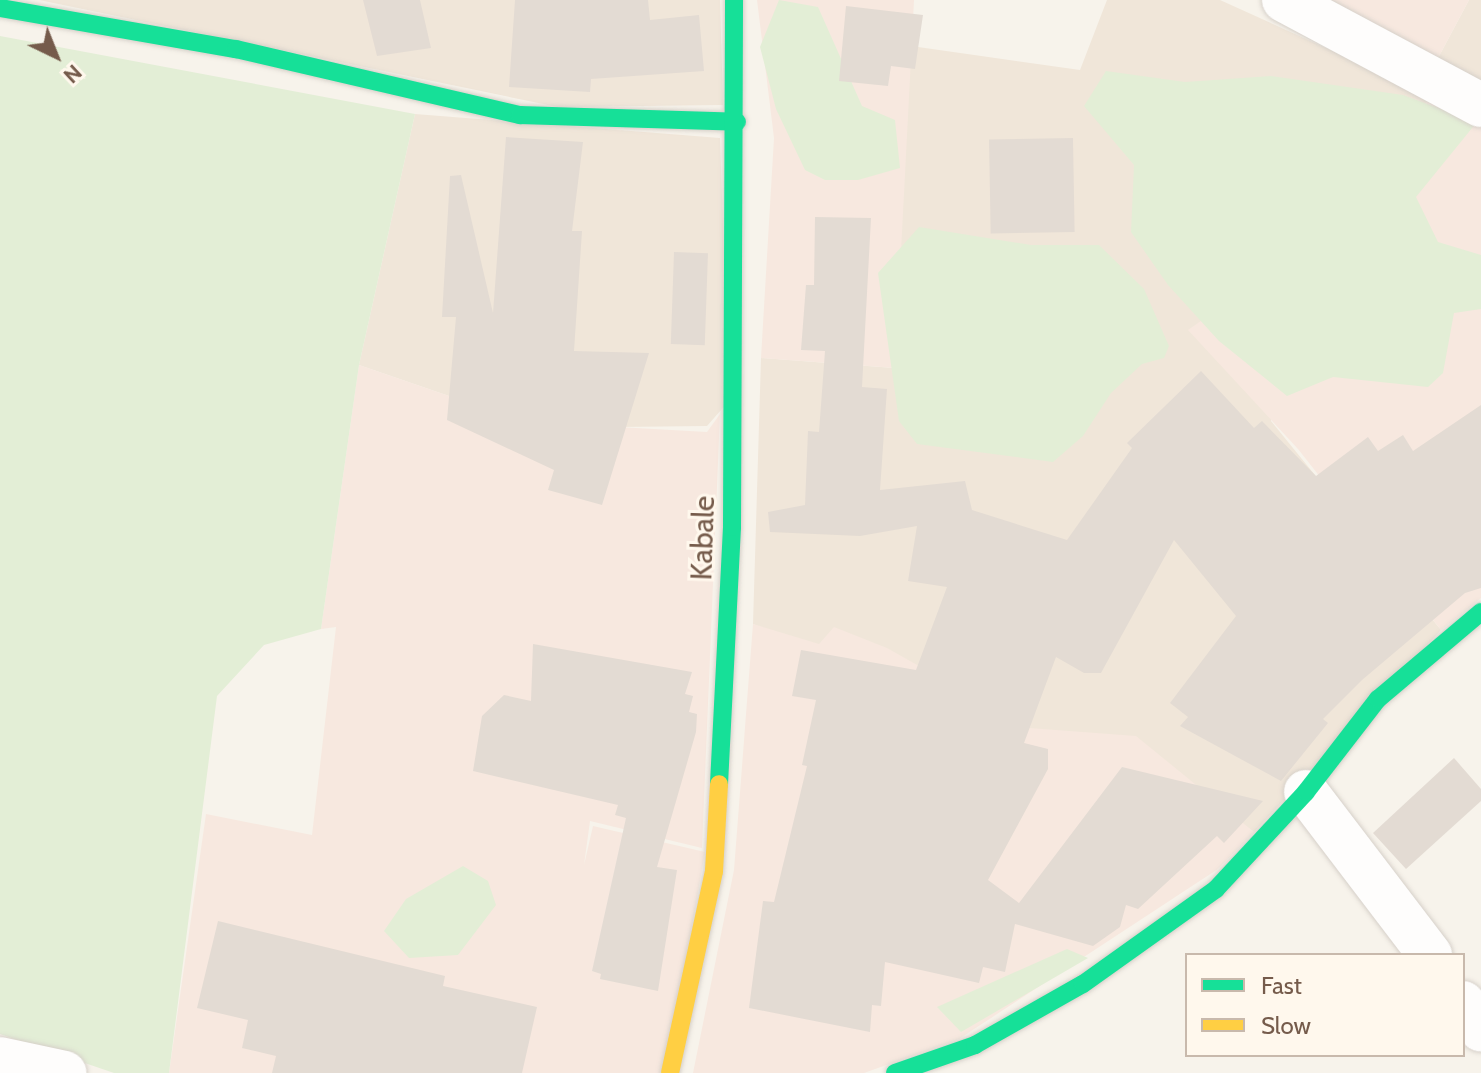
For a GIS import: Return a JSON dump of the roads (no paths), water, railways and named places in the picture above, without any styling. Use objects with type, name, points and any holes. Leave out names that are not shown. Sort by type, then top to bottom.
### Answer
[{"type":"street","name":"Kabale","points":[[670,1073],[714,871],[731,541],[737,122],[734,0]]},
{"type":"street","points":[[1284,0],[1481,105]]},
{"type":"street","points":[[0,8],[236,49],[520,115],[737,122]]},
{"type":"street","points":[[895,1073],[975,1045],[1083,984],[1216,889],[1306,792],[1378,699],[1481,612]]},
{"type":"street","points":[[1306,792],[1428,953]]},
{"type":"street","points":[[1465,1006],[1481,1030]]},
{"type":"street","points":[[0,1059],[65,1073]]}]
